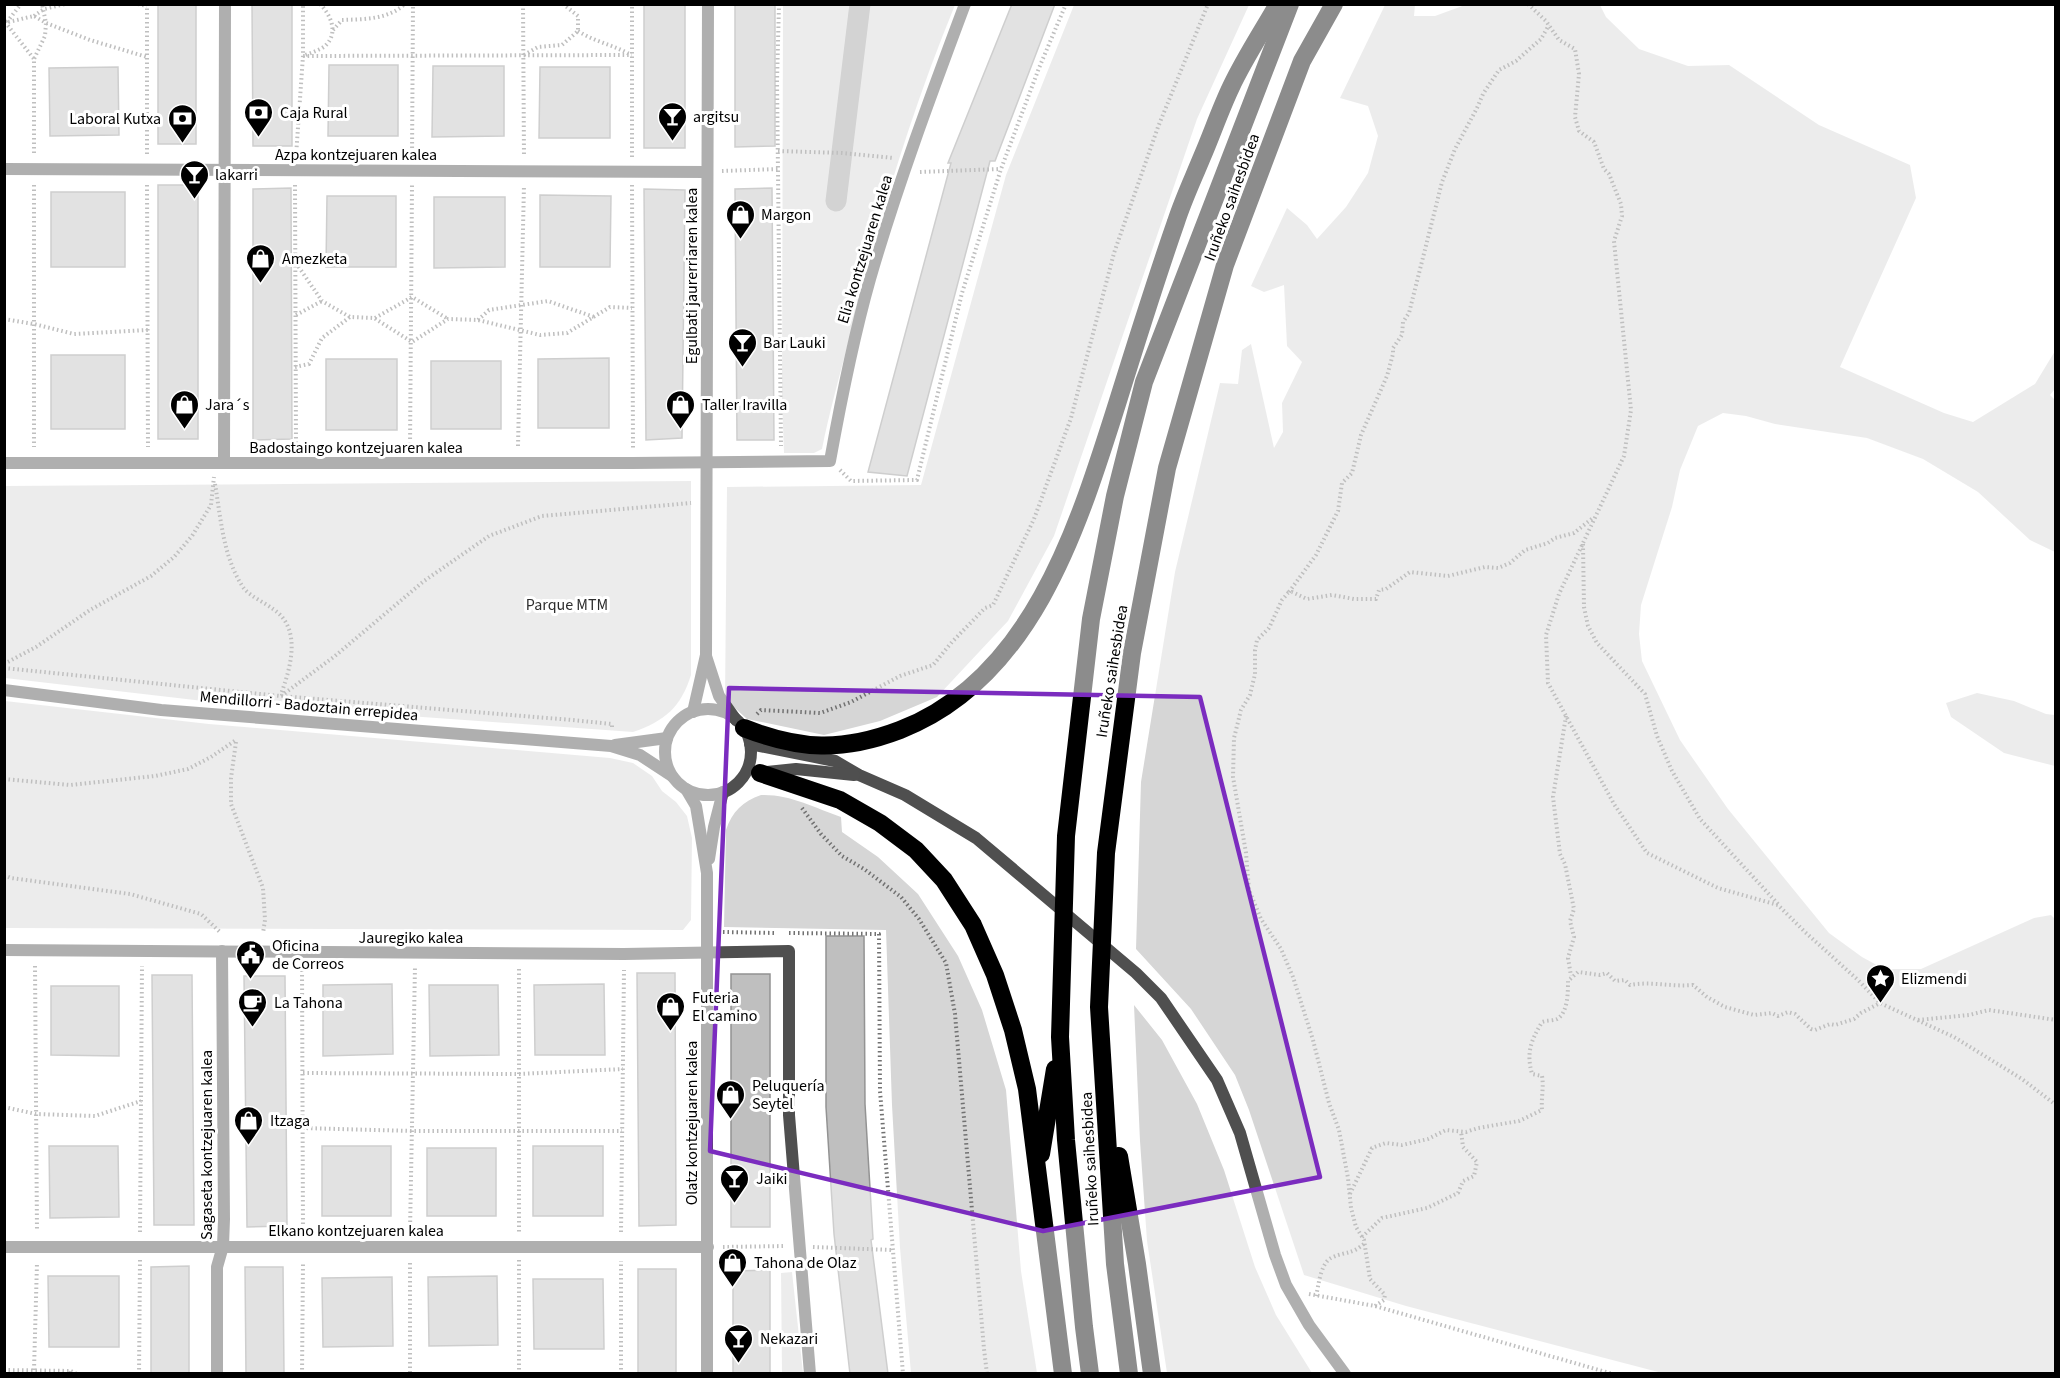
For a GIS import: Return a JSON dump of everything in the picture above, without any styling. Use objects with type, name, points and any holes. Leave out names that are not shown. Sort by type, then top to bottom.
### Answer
[{"type":"highway","points":[[743,730],[807,746],[841,745],[877,739],[923,721],[960,697],[997,663],[1027,623],[1049,586],[1094,477],[1176,219],[1231,87],[1278,4]]},
{"type":"highway","name":"Iruñeko saihesbidea","points":[[1090,1374],[1070,1175],[1060,1037],[1066,836],[1091,619],[1115,496],[1144,382],[1290,4]]},
{"type":"highway","name":"Iruñeko saihesbidea","points":[[1129,1374],[1115,1264],[1100,1007],[1106,853],[1132,653],[1167,468],[1225,265],[1302,61],[1334,4]]},
{"type":"highway","points":[[753,774],[840,800],[880,823],[916,850],[944,880],[973,925],[984,949],[1012,1030],[1027,1089],[1063,1374]]},
{"type":"highway","points":[[1037,1174],[1060,1037]]},
{"type":"highway","points":[[1103,1065],[1137,1264],[1152,1374]]},
{"type":"street","points":[[224,463],[225,4]]},
{"type":"street","name":"Egulbati jaurerriaren kalea","points":[[693,712],[706,655],[708,4]]},
{"type":"street","name":"Elia kontzejuaren kalea","points":[[830,461],[846,372],[870,280],[904,173],[965,4]]},
{"type":"street","name":"Azpa kontzejuaren kalea","points":[[4,169],[707,172]]},
{"type":"street","points":[[708,463],[830,461]]},
{"type":"street","name":"Badostaingo kontzejuaren kalea","points":[[4,463],[708,463]]},
{"type":"street","name":"Egulbati jaurerriaren kalea","points":[[706,655],[719,696],[743,730]]},
{"type":"street","name":"Mendillorri - Badoztain errepidea","points":[[4,690],[161,710],[611,746],[668,738]]},
{"type":"street","points":[[859,775],[796,769],[753,774],[723,792],[705,795],[686,789],[672,776],[665,757],[668,738],[678,722],[693,712],[708,709],[723,712],[743,730],[835,761],[859,775],[905,795],[976,838],[1136,973],[1161,998],[1217,1080],[1240,1133],[1275,1255],[1286,1284],[1309,1325],[1345,1374]]},
{"type":"street","points":[[743,730],[753,774]]},
{"type":"street","name":"Mendillorri - Badoztain errepidea","points":[[611,746],[640,755],[672,776]]},
{"type":"street","name":"Olatz kontzejuaren kalea","points":[[686,789],[696,806],[707,873],[707,1374]]},
{"type":"street","name":"Olatz kontzejuaren kalea","points":[[707,873],[714,826],[723,792]]},
{"type":"street","name":"Jauregiko kalea","points":[[4,950],[519,954],[683,954],[708,951],[789,951],[789,1115],[810,1374]]},
{"type":"street","name":"Sagaseta kontzejuaren kalea","points":[[217,1374],[217,1268],[223,1246],[222,951]]},
{"type":"street","name":"Elkano kontzejuaren kalea","points":[[4,1246],[140,1248],[223,1246],[708,1247]]},
{"type":"path","points":[[5,22],[21,4]]},
{"type":"path","points":[[5,22],[34,16],[43,7],[65,4]]},
{"type":"path","points":[[138,4],[147,5],[148,463]]},
{"type":"path","points":[[296,447],[295,170],[303,56],[303,4]]},
{"type":"path","points":[[320,4],[331,17],[333,31]]},
{"type":"path","points":[[303,56],[326,44],[342,20],[368,19],[394,13],[405,4]]},
{"type":"path","points":[[410,448],[413,4]]},
{"type":"path","points":[[518,446],[524,171],[523,4]]},
{"type":"path","points":[[523,56],[538,46],[562,45],[578,31],[578,16],[563,4]]},
{"type":"path","points":[[632,4],[633,463]]},
{"type":"path","points":[[779,4],[778,169],[782,461]]},
{"type":"path","points":[[830,461],[851,481],[916,480],[962,293],[1000,169],[1066,4]]},
{"type":"path","points":[[743,730],[761,710],[820,713],[851,702],[900,675],[933,665],[985,608],[993,605],[1034,519],[1071,418],[1114,253],[1158,127],[1208,4]]},
{"type":"path","points":[[1528,4],[1549,25],[1559,40],[1575,49],[1579,74],[1575,117],[1579,131],[1594,142],[1604,169],[1610,174],[1621,204],[1622,216],[1614,241],[1631,410],[1624,456],[1559,594],[1546,635],[1548,683],[1614,804],[1647,853],[1718,888],[1778,905]]},
{"type":"path","points":[[34,463],[34,59],[45,36],[46,23],[43,7]]},
{"type":"path","points":[[34,16],[90,40],[147,57]]},
{"type":"path","points":[[5,22],[34,59]]},
{"type":"path","points":[[1375,1306],[1383,1300],[1384,1294],[1370,1279],[1365,1243],[1356,1227],[1339,1130],[1329,1103],[1313,1040],[1293,977],[1281,949],[1261,919],[1249,890],[1243,836],[1234,790],[1234,738],[1241,710],[1250,695],[1255,674],[1254,659],[1257,640],[1269,628],[1282,600],[1316,555],[1338,511],[1342,483],[1352,473],[1361,435],[1387,376],[1394,354],[1393,348],[1402,334],[1403,322],[1408,313],[1442,182],[1455,149],[1483,94],[1499,70],[1516,61],[1541,39],[1549,25]]},
{"type":"path","points":[[578,31],[591,39],[618,47],[632,55]]},
{"type":"path","points":[[303,56],[632,55]]},
{"type":"path","points":[[778,152],[842,153],[909,159]]},
{"type":"path","points":[[707,172],[778,169]]},
{"type":"path","points":[[904,173],[1000,169]]},
{"type":"path","points":[[295,262],[322,301],[350,316],[375,318],[412,342]]},
{"type":"path","points":[[412,297],[448,319],[478,320],[540,335],[567,333],[610,307],[632,308]]},
{"type":"path","points":[[375,318],[412,297]]},
{"type":"path","points":[[296,315],[322,301]]},
{"type":"path","points":[[478,320],[489,310],[548,301],[594,317]]},
{"type":"path","points":[[295,367],[309,364],[322,338],[350,316]]},
{"type":"path","points":[[4,319],[74,334],[148,330]]},
{"type":"path","points":[[412,342],[448,319]]},
{"type":"path","points":[[4,666],[90,610],[151,576],[174,557],[192,536],[211,504],[214,477],[229,561],[244,589],[276,610],[290,628],[292,657],[280,696]]},
{"type":"path","points":[[280,696],[336,656],[424,581],[489,536],[542,516],[692,503]]},
{"type":"path","points":[[1288,593],[1292,592],[1307,599],[1332,595],[1354,599],[1376,598],[1380,591],[1410,572],[1448,576],[1485,567],[1498,568],[1525,550],[1574,533],[1595,516]]},
{"type":"path","points":[[1583,542],[1584,607],[1588,626],[1597,643],[1645,694],[1657,736],[1668,762],[1700,819],[1778,905],[1880,1003],[1954,1037],[2022,1079],[2055,1105]]},
{"type":"path","points":[[4,666],[280,696],[612,724],[612,730]]},
{"type":"path","points":[[1566,715],[1553,797],[1560,854],[1565,864],[1574,909],[1570,921],[1574,937],[1568,958],[1571,976]]},
{"type":"path","points":[[4,779],[70,785],[156,776],[188,769],[236,740],[231,778],[231,804],[263,888],[265,920],[263,933]]},
{"type":"path","points":[[796,800],[821,834],[842,856],[902,897],[919,919],[946,963],[955,1014],[987,1374]]},
{"type":"path","points":[[4,875],[11,878],[130,894],[201,914],[220,932]]},
{"type":"path","points":[[722,921],[723,932],[879,934],[880,1091],[903,1374]]},
{"type":"path","points":[[33,1370],[38,1246],[35,950]]},
{"type":"path","points":[[139,1374],[143,950]]},
{"type":"path","points":[[302,953],[302,1374]]},
{"type":"path","points":[[410,1374],[415,953]]},
{"type":"path","points":[[519,954],[519,1374]]},
{"type":"path","points":[[621,1374],[624,954]]},
{"type":"path","points":[[1350,1195],[1372,1148],[1386,1143],[1402,1144],[1428,1139],[1446,1130],[1466,1132],[1519,1121],[1542,1110],[1542,1076],[1532,1074],[1529,1064],[1530,1043],[1542,1022],[1557,1019],[1564,1010],[1568,981],[1578,972],[1600,975],[1606,973],[1615,981],[1625,980],[1630,985],[1656,983],[1672,987],[1693,985],[1707,997],[1725,1007],[1754,1015],[1772,1013],[1778,1016],[1788,1012],[1795,1014],[1810,1029],[1815,1030],[1854,1019],[1861,1012],[1880,1003]]},
{"type":"path","points":[[1918,1020],[1969,1015],[1989,1010],[2055,1020]]},
{"type":"path","points":[[302,1073],[519,1074],[623,1070]]},
{"type":"path","points":[[4,1107],[36,1114],[95,1116],[141,1101]]},
{"type":"path","points":[[302,1128],[412,1131],[622,1131]]},
{"type":"path","points":[[1362,1237],[1382,1218],[1427,1208],[1458,1193],[1463,1181],[1474,1176],[1477,1162],[1463,1147],[1461,1131]]},
{"type":"path","points":[[1316,1296],[1322,1270],[1327,1262],[1332,1257],[1354,1252],[1365,1243]]},
{"type":"path","points":[[1286,1284],[1316,1296],[1375,1306],[1613,1374]]},
{"type":"path","points":[[4,1370],[77,1374]]},
{"type":"highlighted area","points":[[729,688],[1200,697],[1320,1177],[1043,1231],[710,1151]]},
{"type":"green space","points":[[783,5],[955,5],[923,88],[895,172],[859,300],[822,449],[814,453],[784,453],[782,398]]},
{"type":"green space","points":[[1074,5],[1249,5],[1197,119],[1054,536],[1008,621],[937,697],[880,721],[824,735],[747,719],[725,699],[727,487],[921,485],[1006,175]]},
{"type":"green space","points":[[1385,5],[1415,5],[1414,16],[1435,16],[1465,5],[1600,5],[1606,17],[1639,49],[1688,66],[1729,65],[1819,125],[1910,165],[1916,198],[1840,367],[1944,413],[1973,422],[2035,384],[2055,351],[2055,389],[2050,395],[2056,401],[2055,552],[2030,540],[1978,492],[1923,459],[1867,438],[1775,424],[1746,416],[1723,413],[1698,426],[1680,470],[1672,507],[1641,605],[1639,634],[1642,661],[1680,740],[1728,809],[1829,933],[1862,957],[1884,969],[1921,969],[2034,918],[2051,915],[2055,919],[2055,1373],[1662,1373],[1406,1306],[1304,1275],[1249,1110],[1235,1075],[1191,1009],[1136,949],[1141,782],[1175,572],[1220,383],[1238,384],[1242,350],[1251,344],[1274,448],[1283,432],[1282,403],[1302,362],[1287,346],[1284,285],[1264,292],[1251,286],[1287,208],[1307,225],[1317,239],[1346,207],[1368,173],[1378,136],[1368,106],[1340,98]]},
{"type":"green space","name":"Parque MTM","points":[[691,481],[691,675],[677,704],[663,718],[633,732],[212,702],[5,678],[5,486]]},
{"type":"green space","points":[[1977,693],[2014,701],[2046,714],[2055,715],[2055,766],[2004,753],[1951,717],[1946,703]]},
{"type":"green space","points":[[5,701],[209,724],[610,758],[633,763],[652,776],[662,791],[676,802],[687,816],[692,838],[691,920],[683,930],[5,928]]},
{"type":"green space","points":[[761,795],[792,799],[841,817],[842,832],[878,857],[918,894],[958,956],[982,1010],[1006,1090],[1021,1271],[1037,1373],[911,1373],[900,1248],[886,930],[724,927],[726,830],[731,818],[739,808],[749,800]]},
{"type":"green space","points":[[1134,1005],[1162,1040],[1197,1104],[1224,1170],[1255,1267],[1276,1315],[1312,1373],[1167,1373],[1147,1241]]},
{"type":"green space","points":[[792,1272],[803,1373],[782,1373],[781,1273]]},
{"type":"building","points":[[158,4],[196,4],[196,144],[158,144]]},
{"type":"building","points":[[252,4],[292,4],[292,146],[253,146]]},
{"type":"building","points":[[644,4],[685,4],[685,148],[644,148]]},
{"type":"building","points":[[735,4],[775,4],[775,146],[735,147]]},
{"type":"building","points":[[1012,4],[1055,4],[995,161],[990,161],[907,476],[868,472],[951,163],[948,163]]},
{"type":"building","points":[[329,65],[398,65],[398,136],[328,136]]},
{"type":"building","points":[[433,66],[504,66],[504,136],[432,137]]},
{"type":"building","points":[[118,67],[119,135],[50,136],[49,68]]},
{"type":"building","points":[[540,67],[610,67],[610,138],[539,138]]},
{"type":"building","points":[[158,185],[198,185],[198,439],[158,439]]},
{"type":"building","points":[[291,188],[292,439],[253,440],[253,189]]},
{"type":"building","points":[[772,188],[774,440],[737,440],[735,189]]},
{"type":"building","points":[[644,189],[685,190],[682,438],[646,440]]},
{"type":"building","points":[[51,192],[125,192],[125,267],[51,267]]},
{"type":"building","points":[[540,195],[611,196],[610,267],[540,267]]},
{"type":"building","points":[[327,196],[396,196],[396,267],[326,267]]},
{"type":"building","points":[[434,197],[505,197],[505,267],[434,268]]},
{"type":"building","points":[[51,355],[125,355],[125,429],[51,429]]},
{"type":"building","points":[[609,358],[609,428],[538,428],[538,359]]},
{"type":"building","points":[[326,359],[397,359],[397,430],[326,430]]},
{"type":"building","points":[[431,361],[501,361],[501,429],[431,429]]},
{"type":"building","points":[[826,936],[864,936],[865,1104],[873,1239],[871,1240],[888,1374],[850,1374],[834,1234],[826,1107]]},
{"type":"building","points":[[637,973],[675,973],[676,1225],[639,1226]]},
{"type":"building","points":[[731,974],[770,974],[770,1227],[731,1227]]},
{"type":"building","points":[[152,975],[192,975],[194,1225],[154,1225]]},
{"type":"building","points":[[244,976],[285,976],[287,1226],[247,1227]]},
{"type":"building","points":[[392,984],[393,1054],[323,1056],[323,985]]},
{"type":"building","points":[[604,984],[605,1055],[535,1055],[534,985]]},
{"type":"building","points":[[429,985],[498,985],[499,1055],[430,1056]]},
{"type":"building","points":[[51,986],[119,986],[119,1056],[51,1055]]},
{"type":"building","points":[[49,1146],[118,1146],[119,1217],[50,1218]]},
{"type":"building","points":[[322,1146],[391,1146],[391,1216],[322,1216]]},
{"type":"building","points":[[533,1146],[603,1146],[603,1216],[533,1216]]},
{"type":"building","points":[[427,1148],[496,1148],[496,1216],[427,1216]]},
{"type":"building","points":[[189,1266],[189,1374],[151,1374],[151,1267]]},
{"type":"building","points":[[245,1267],[283,1267],[284,1374],[246,1374]]},
{"type":"building","points":[[638,1269],[676,1269],[676,1374],[638,1374]]},
{"type":"building","points":[[770,1270],[770,1374],[733,1374],[733,1271]]},
{"type":"building","points":[[48,1276],[119,1276],[119,1347],[49,1347]]},
{"type":"building","points":[[497,1276],[498,1345],[429,1346],[428,1277]]},
{"type":"building","points":[[392,1277],[393,1346],[323,1347],[322,1278]]},
{"type":"building","points":[[533,1279],[603,1279],[604,1349],[534,1349]]},
{"type":"waterway","points":[[836,201],[860,4]]},
{"type":"place","name":"Caja Rural","points":[[259,138]]},
{"type":"place","name":"argitsu","points":[[672,142]]},
{"type":"place","name":"Laboral Kutxa","points":[[182,144]]},
{"type":"place","name":"lakarri","points":[[194,200]]},
{"type":"place","name":"Margon","points":[[740,240]]},
{"type":"place","name":"Amezketa","points":[[261,284]]},
{"type":"place","name":"Bar Lauki","points":[[742,368]]},
{"type":"place","name":"Jara´s","points":[[184,430]]},
{"type":"place","name":"Taller Iravilla","points":[[681,430]]},
{"type":"place","name":"Oficina de Correos","points":[[251,980]]},
{"type":"place","name":"Elizmendi","points":[[1880,1004]]},
{"type":"place","name":"La Tahona","points":[[253,1028]]},
{"type":"place","name":"Futeria El camino","points":[[671,1032]]},
{"type":"place","name":"Peluquería Seytel","points":[[731,1120]]},
{"type":"place","name":"Itzaga","points":[[249,1146]]},
{"type":"place","name":"Jaiki","points":[[735,1204]]},
{"type":"place","name":"Tahona de Olaz","points":[[733,1288]]},
{"type":"place","name":"Nekazari","points":[[739,1364]]}]
